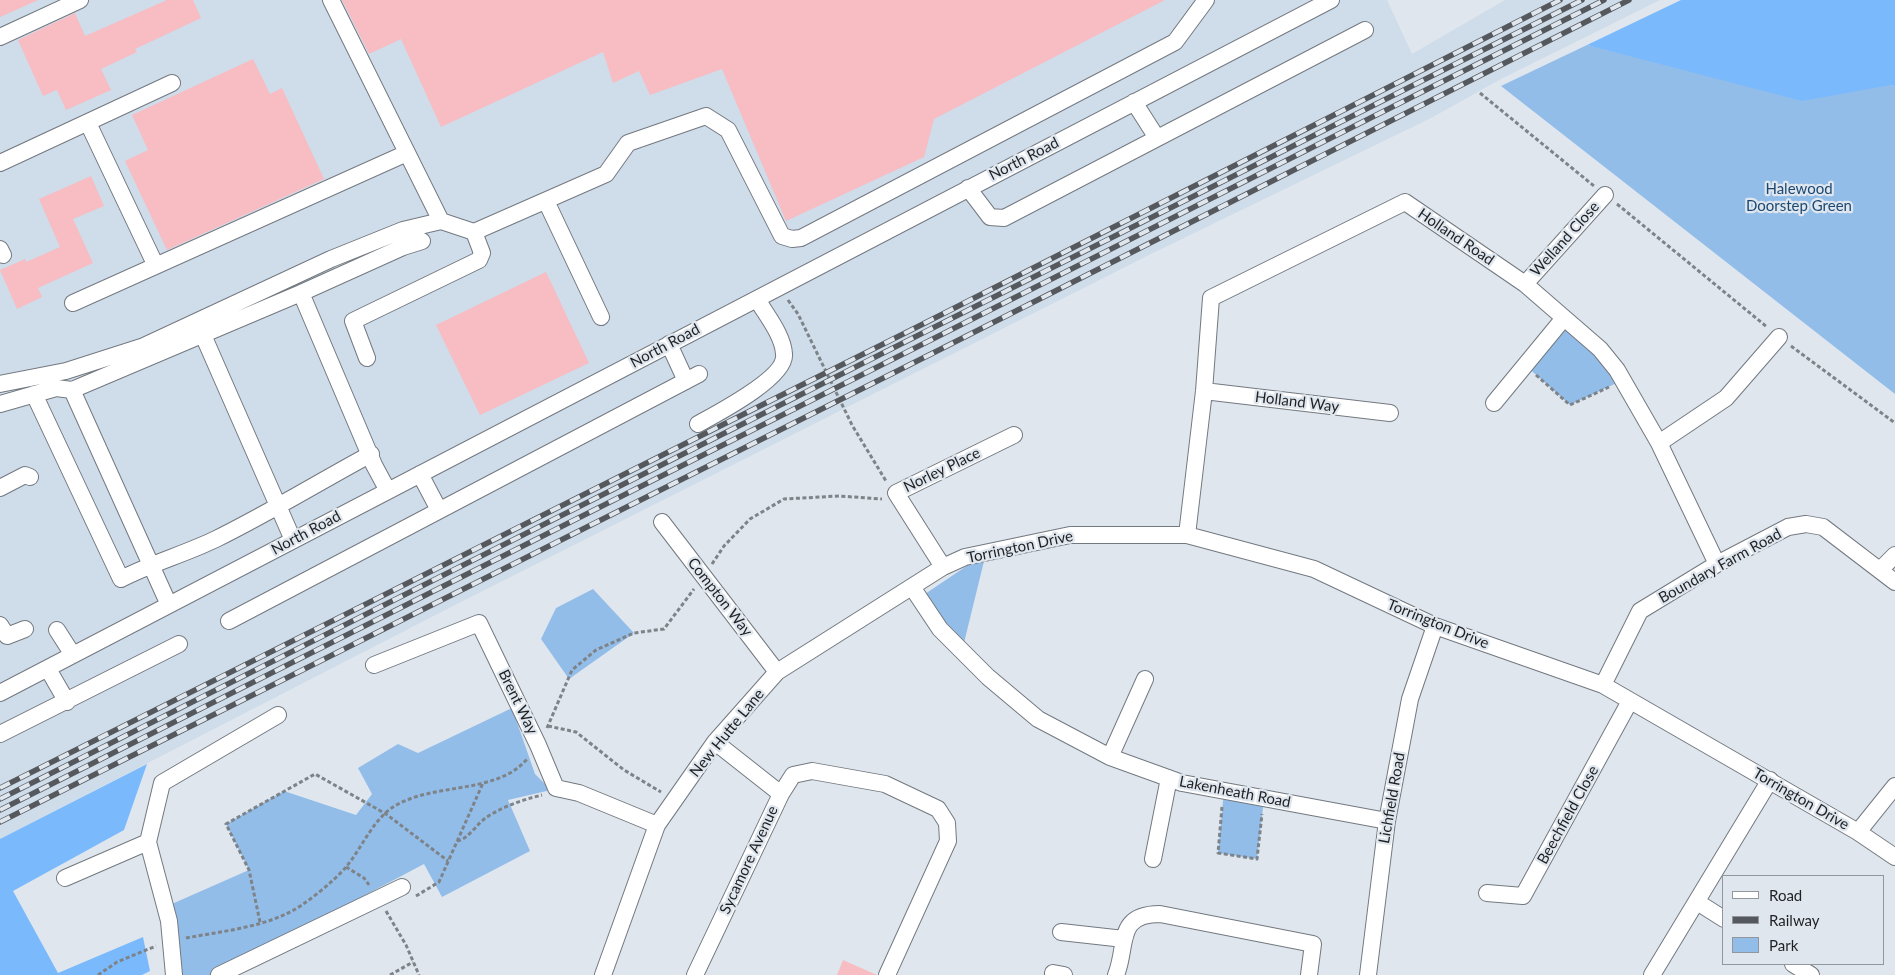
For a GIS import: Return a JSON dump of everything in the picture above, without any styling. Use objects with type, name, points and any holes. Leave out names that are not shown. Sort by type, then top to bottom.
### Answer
[{"type":"street","points":[[0,37],[80,0]]},
{"type":"street","points":[[332,0],[441,221]]},
{"type":"street","points":[[0,384],[66,371],[144,346],[338,255],[403,230],[441,221],[474,232],[606,174],[628,143],[706,116],[728,130],[782,236],[792,239],[801,238],[1175,42],[1206,0]]},
{"type":"street","name":"North Road","points":[[0,693],[1331,0]]},
{"type":"street","points":[[968,188],[990,217],[1004,218],[1365,30]]},
{"type":"street","points":[[0,163],[172,83]]},
{"type":"street","points":[[1134,102],[1157,138]]},
{"type":"street","points":[[88,122],[155,264]]},
{"type":"street","points":[[73,303],[155,264],[407,153]]},
{"type":"street","name":"Welland Close","points":[[1525,284],[1605,195]]},
{"type":"street","points":[[546,201],[601,317]]},
{"type":"street","name":"Holland Road","points":[[1187,535],[1204,391],[1211,298],[1405,202],[1525,284],[1600,348],[1623,380],[1659,443],[1717,564]]},
{"type":"street","points":[[367,358],[353,321],[479,260],[482,253],[474,232]]},
{"type":"street","points":[[0,404],[56,388],[72,390],[301,293],[403,247],[422,241]]},
{"type":"street","points":[[301,293],[388,491]]},
{"type":"street","points":[[698,424],[736,402],[778,372],[784,364],[785,353],[777,334],[757,299]]},
{"type":"street","points":[[1494,403],[1564,318]]},
{"type":"street","points":[[203,335],[293,540]]},
{"type":"street","points":[[1659,443],[1726,398],[1779,337]]},
{"type":"street","points":[[229,621],[692,377],[669,344]]},
{"type":"street","points":[[72,390],[169,605]]},
{"type":"street","name":"Holland Way","points":[[1204,391],[1390,413]]},
{"type":"street","points":[[34,394],[121,579],[150,564],[184,554],[277,507],[371,454]]},
{"type":"street","name":"Norley Place","points":[[943,567],[896,493],[1014,435]]},
{"type":"street","points":[[420,474],[439,510]]},
{"type":"street","points":[[0,488],[25,475],[30,478]]},
{"type":"street","name":"Compton Way","points":[[662,522],[777,672]]},
{"type":"street","name":"Boundary Farm Road","points":[[1603,685],[1640,611],[1717,564],[1788,527],[1806,524],[1823,527],[1895,582]]},
{"type":"street","name":"Torrington Drive","points":[[943,567],[965,557],[1070,535],[1187,535],[1314,569],[1435,626],[1603,685],[1770,780],[1858,832],[1895,857]]},
{"type":"street","points":[[1880,570],[1895,554]]},
{"type":"street","name":"New Hutte Lane","points":[[603,975],[657,825],[715,742],[777,672],[943,567]]},
{"type":"street","name":"Lakenheath Road","points":[[912,587],[940,629],[988,677],[1038,719],[1110,757],[1182,783],[1387,821]]},
{"type":"street","name":"Brent Way","points":[[374,664],[479,623],[538,745],[556,788]]},
{"type":"street","points":[[0,625],[7,636],[25,629]]},
{"type":"street","name":"Lichfield Road","points":[[1368,975],[1387,821],[1410,699],[1435,626]]},
{"type":"street","points":[[57,630],[73,656]]},
{"type":"street","points":[[0,734],[67,702],[179,644]]},
{"type":"street","points":[[48,668],[67,702]]},
{"type":"street","points":[[1110,757],[1145,680]]},
{"type":"street","name":"Beechfield Close","points":[[1487,893],[1524,896],[1630,701]]},
{"type":"street","points":[[174,975],[169,921],[148,842],[162,783],[278,715]]},
{"type":"street","name":"Sycamore Avenue","points":[[695,975],[781,794],[715,742]]},
{"type":"street","points":[[781,794],[793,775],[812,771],[885,784],[938,810],[948,823],[948,841],[887,975]]},
{"type":"street","points":[[1153,859],[1168,778]]},
{"type":"street","points":[[1652,975],[1770,780]]},
{"type":"street","points":[[1858,832],[1895,786]]},
{"type":"street","points":[[556,788],[579,793],[657,825]]},
{"type":"street","points":[[65,878],[148,842]]},
{"type":"street","points":[[218,975],[402,887]]},
{"type":"street","points":[[1697,902],[1722,918]]},
{"type":"street","points":[[1116,975],[1124,939],[1137,916],[1160,914],[1314,944],[1309,975]]},
{"type":"street","points":[[1061,932],[1124,939]]},
{"type":"street","points":[[1795,965],[1811,975]]},
{"type":"path","points":[[1480,93],[1779,337],[1895,423]]},
{"type":"path","points":[[98,975],[117,962],[170,941],[260,922],[287,914],[316,893],[346,867],[370,832],[392,807],[428,793],[503,778],[525,762],[538,745],[572,670],[596,650],[626,637],[664,629],[681,604],[704,577],[724,546],[750,519],[784,499],[839,496],[884,499],[896,493],[888,484],[852,425],[798,314]]},
{"type":"path","points":[[1525,365],[1570,406],[1623,380]]},
{"type":"path","points":[[548,726],[576,732],[624,770],[675,800]]},
{"type":"path","points":[[260,922],[249,870],[226,824],[315,774],[386,814],[448,861]]},
{"type":"path","points":[[402,887],[412,898],[440,882],[484,782]]},
{"type":"path","points":[[457,841],[463,840],[477,823],[514,802],[550,792],[556,788]]},
{"type":"path","points":[[1224,791],[1218,853],[1257,859],[1264,798]]},
{"type":"path","points":[[346,867],[364,878],[385,910],[419,975]]},
{"type":"path","points":[[390,975],[413,962]]},
{"type":"shaded area","points":[[0,0],[1387,0],[1412,54],[1505,0],[1660,0],[1501,79],[1431,118],[1149,255],[453,606],[0,839]]},
{"type":"shaded area","points":[[1681,0],[1895,0],[1895,87],[1891,85],[1802,101],[1587,45]]},
{"type":"shaded area","points":[[147,764],[124,830],[13,891],[58,973],[143,937],[150,971],[142,975],[0,975],[0,839]]},
{"type":"green space","name":"Halewood Doorstep Green","points":[[1587,45],[1754,79],[1891,85],[1895,87],[1895,394],[1501,86]]},
{"type":"green space","points":[[1564,318],[1623,380],[1570,405],[1525,365]]},
{"type":"green space","points":[[986,553],[962,651],[919,598]]},
{"type":"green space","points":[[593,589],[634,633],[569,679],[541,639],[556,608]]},
{"type":"green space","points":[[512,708],[535,774],[551,790],[508,800],[530,851],[442,897],[424,864],[214,975],[173,975],[165,907],[249,870],[226,824],[284,791],[356,815],[372,794],[358,768],[398,744],[418,753]]},
{"type":"green space","points":[[1224,791],[1264,799],[1257,859],[1218,853]]},
{"type":"building","points":[[0,0],[38,0],[0,17]]},
{"type":"building","points":[[167,0],[193,0],[201,18],[135,49],[137,52],[101,69],[111,90],[66,110],[57,90],[43,96],[18,40],[75,13],[85,36]]},
{"type":"building","points":[[342,0],[1165,0],[934,119],[924,157],[786,221],[722,69],[650,95],[639,71],[613,83],[603,52],[441,127],[401,39],[369,54]]},
{"type":"building","points":[[253,59],[270,94],[282,88],[324,179],[167,250],[125,161],[148,150],[132,115]]},
{"type":"building","points":[[91,176],[104,206],[73,219],[93,263],[38,288],[42,297],[17,309],[0,270],[25,259],[26,262],[60,247],[39,199]]},
{"type":"building","points":[[546,272],[589,363],[480,415],[436,325]]},
{"type":"building","points":[[843,960],[877,975],[837,975]]},
{"type":"railway","points":[[0,788],[923,324],[1560,0]]},
{"type":"railway","points":[[0,799],[1582,0]]},
{"type":"railway","points":[[0,810],[1604,0]]},
{"type":"railway","points":[[0,822],[937,351],[1629,0]]}]
